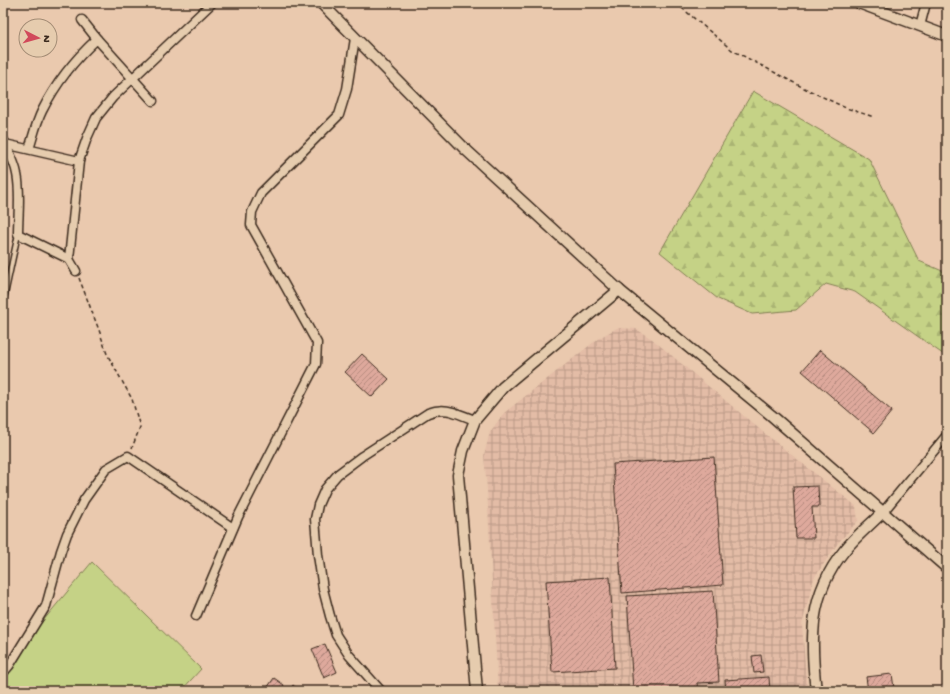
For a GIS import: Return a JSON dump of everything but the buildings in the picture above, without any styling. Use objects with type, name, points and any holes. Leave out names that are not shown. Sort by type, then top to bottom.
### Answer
[{"type":"street","points":[[69,259],[79,161],[96,118],[113,97],[132,78],[212,3]]},
{"type":"street","points":[[321,3],[464,148],[619,290],[771,415],[947,568]]},
{"type":"street","points":[[859,3],[947,36]]},
{"type":"street","points":[[920,26],[926,3]]},
{"type":"street","points":[[82,20],[97,39],[153,101]]},
{"type":"street","points":[[196,616],[238,517],[316,364],[317,343],[251,225],[252,212],[261,193],[338,115],[347,89],[355,38]]},
{"type":"street","points":[[29,149],[42,112],[52,94],[68,71],[97,39]]},
{"type":"street","points":[[4,142],[79,161]]},
{"type":"street","points":[[4,142],[17,174],[19,196],[18,234],[69,259],[76,271]]},
{"type":"street","points":[[477,691],[458,475],[463,451],[475,420],[504,386],[619,290]]},
{"type":"street","points":[[381,691],[350,656],[336,635],[323,589],[318,555],[315,519],[318,505],[325,489],[338,474],[362,456],[428,413],[437,410],[447,410],[475,420]]},
{"type":"street","points":[[816,691],[812,641],[814,614],[821,589],[831,569],[844,551],[883,512],[947,435]]},
{"type":"street","points":[[3,673],[9,666],[46,606],[67,534],[84,500],[106,468],[128,456],[233,528]]},
{"type":"lane","points":[[3,304],[18,234]]},
{"type":"path","points":[[676,3],[732,50],[804,88],[846,108],[874,117]]},
{"type":"path","points":[[76,271],[99,330],[106,354],[132,399],[140,427],[136,442],[128,456]]},
{"type":"shaded area","points":[[617,328],[636,329],[652,339],[763,432],[856,506],[858,521],[838,543],[814,578],[802,625],[807,691],[498,691],[484,455],[490,432],[504,413],[599,338]]},
{"type":"green space","points":[[753,91],[869,159],[919,261],[947,273],[947,357],[855,292],[826,284],[796,310],[752,314],[718,299],[660,252]]},
{"type":"green space","points":[[92,562],[201,669],[181,691],[3,691],[3,669]]}]
